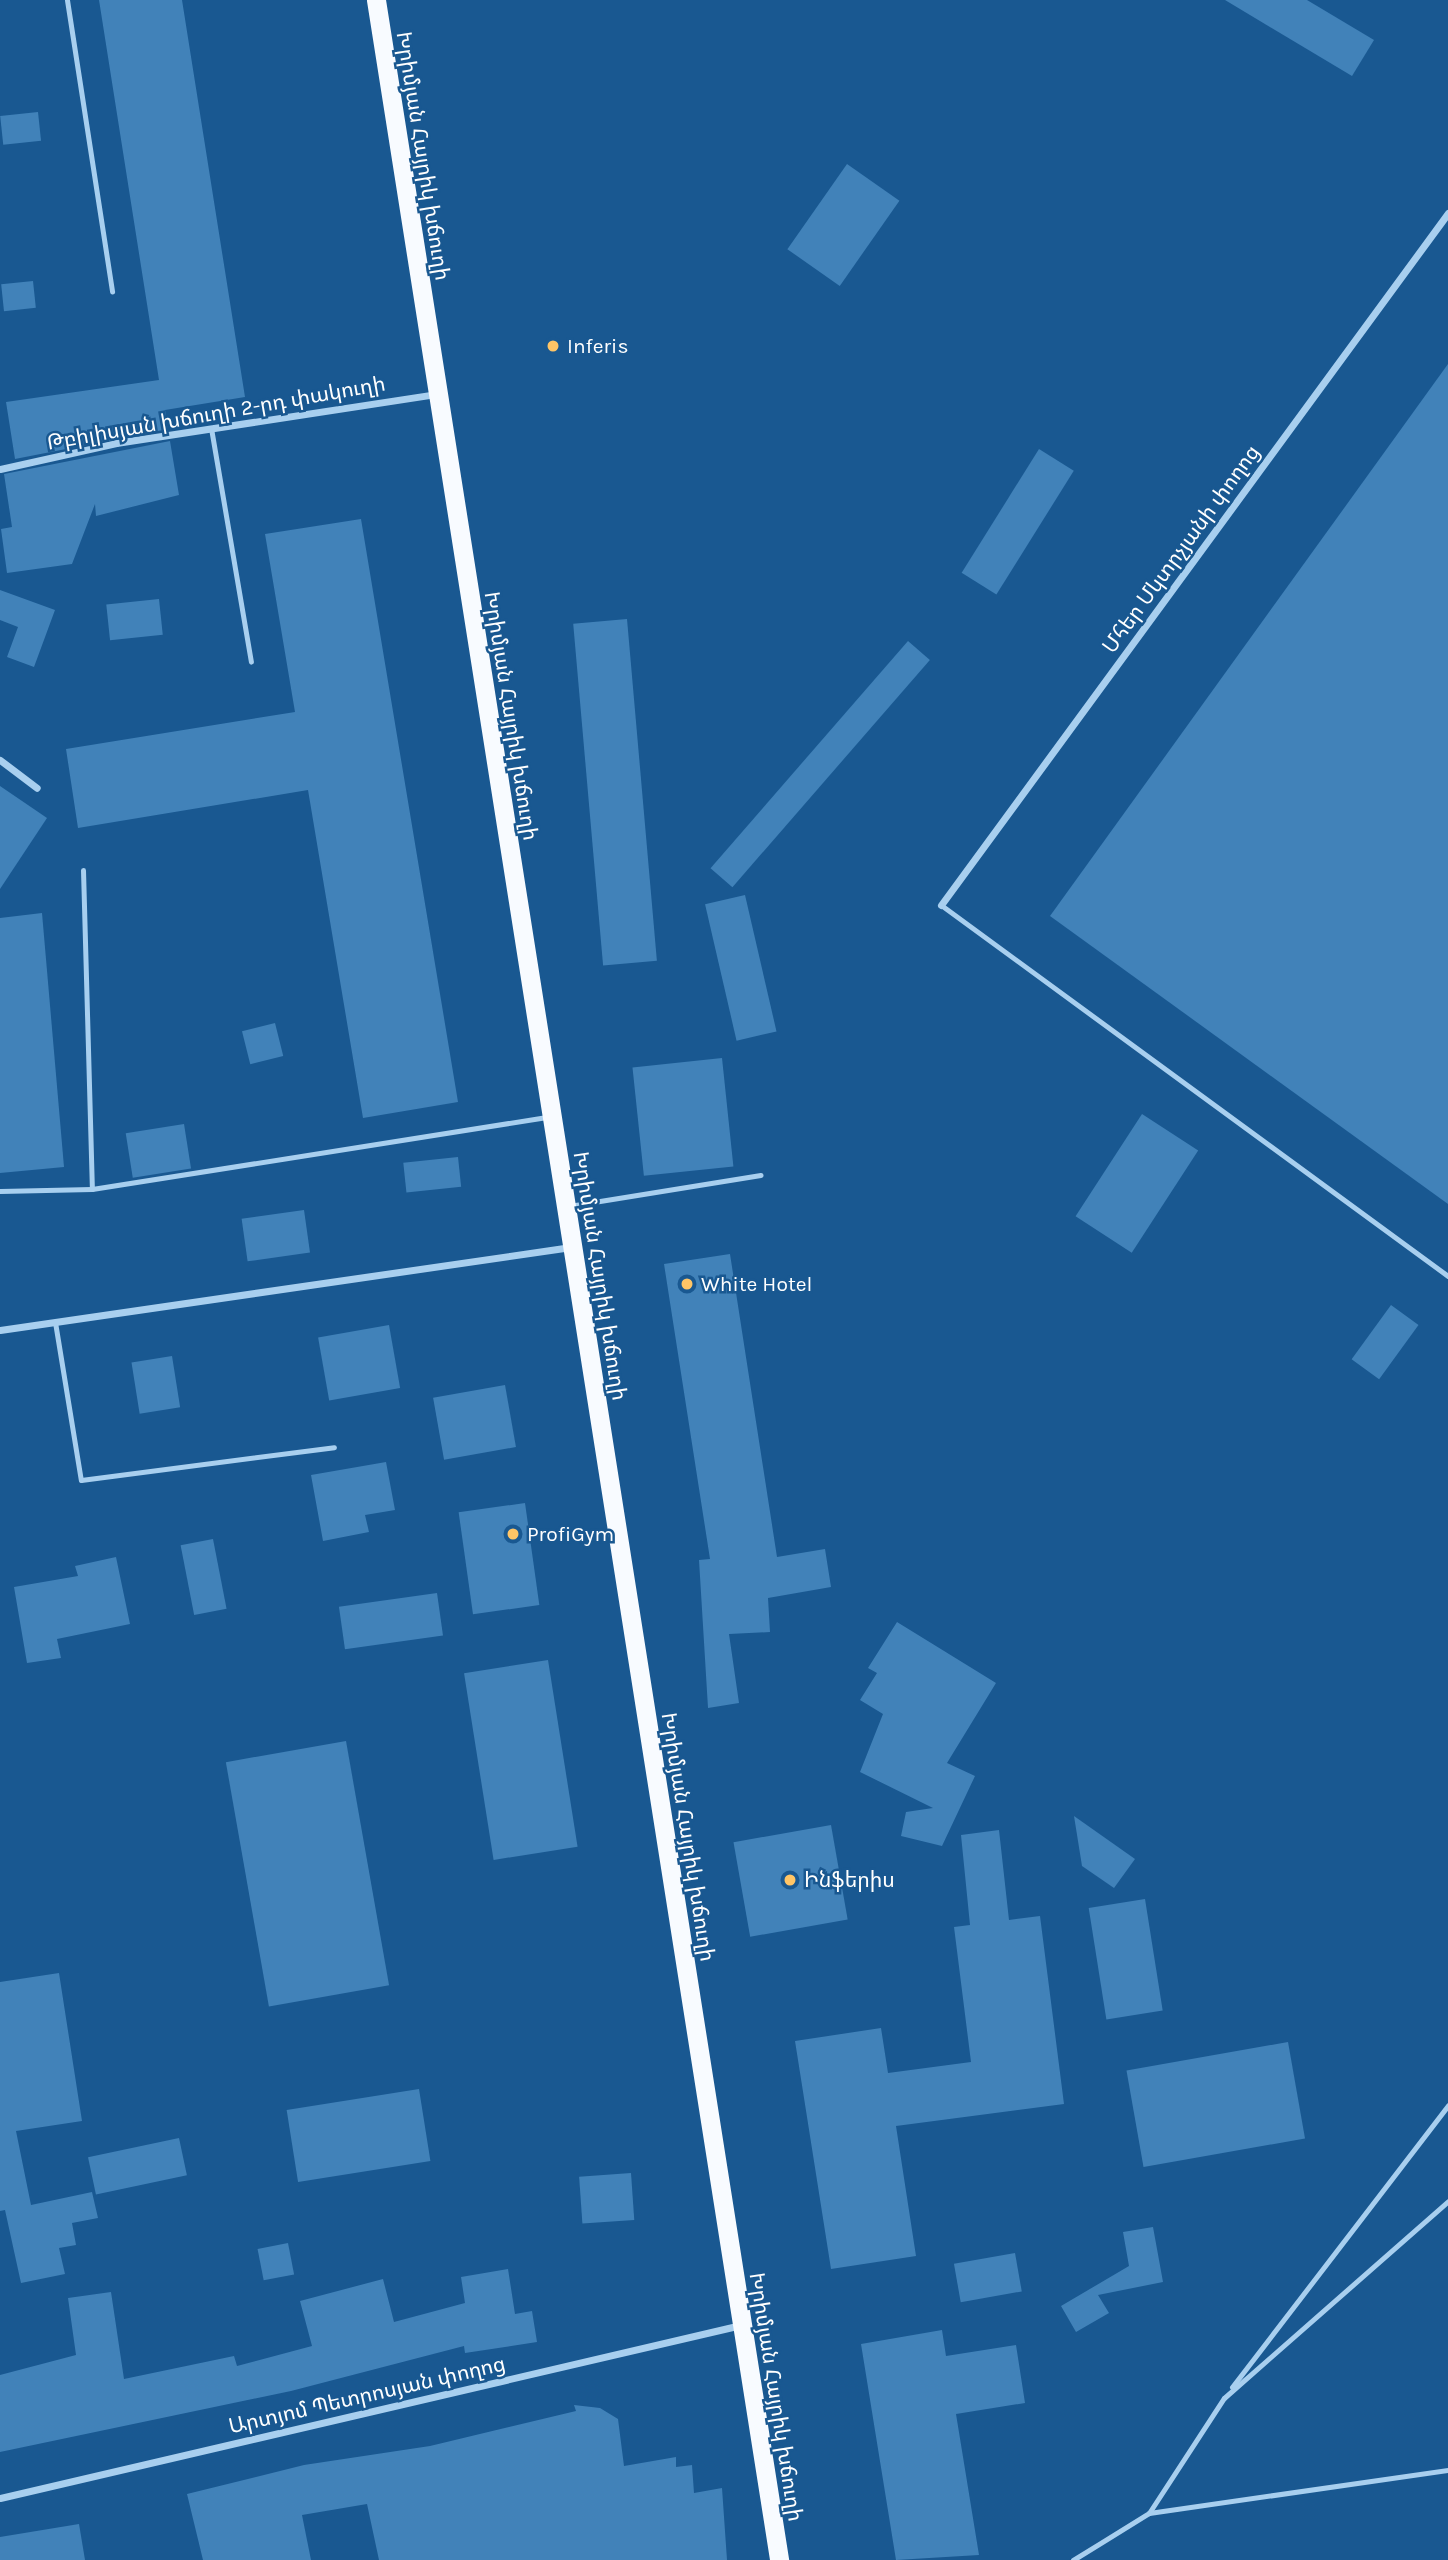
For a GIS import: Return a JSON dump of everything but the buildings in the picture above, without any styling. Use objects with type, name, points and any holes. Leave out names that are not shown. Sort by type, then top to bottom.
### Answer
[{"type":"highway","name":"Խրիմյան Հայրիկ խճուղի","points":[[376,0],[779,2560]]},
{"type":"street","name":"Մհեր Մկտրչյանի փողոց","points":[[941,905],[1448,213]]},
{"type":"street","name":"Թբիլիսյան խճուղի 2-րդ փակուղի","points":[[0,469],[211,428],[437,394]]},
{"type":"street","points":[[0,760],[37,789]]},
{"type":"street","points":[[0,1330],[572,1247]]},
{"type":"street","name":"Արտյոմ Պետրոսյան փողոց","points":[[0,2498],[742,2325]]},
{"type":"lane","points":[[67,0],[112,292]]},
{"type":"lane","points":[[211,428],[251,662]]},
{"type":"lane","points":[[83,870],[92,1189]]},
{"type":"lane","points":[[941,905],[1448,1276]]},
{"type":"lane","points":[[0,1191],[92,1189],[552,1117]]},
{"type":"lane","points":[[565,1206],[761,1175]]},
{"type":"lane","points":[[55,1322],[81,1480],[334,1447]]},
{"type":"lane","points":[[1149,2513],[1224,2398],[1448,2105]]},
{"type":"lane","points":[[1224,2398],[1448,2201]]},
{"type":"lane","points":[[1073,2560],[1149,2513],[1448,2470]]},
{"type":"place","name":"Inferis","points":[[553,346]]},
{"type":"place","name":"White Hotel","points":[[687,1284]]},
{"type":"place","name":"ProfiGym","points":[[513,1534]]},
{"type":"place","name":"Ինֆերիս","points":[[790,1880]]}]
